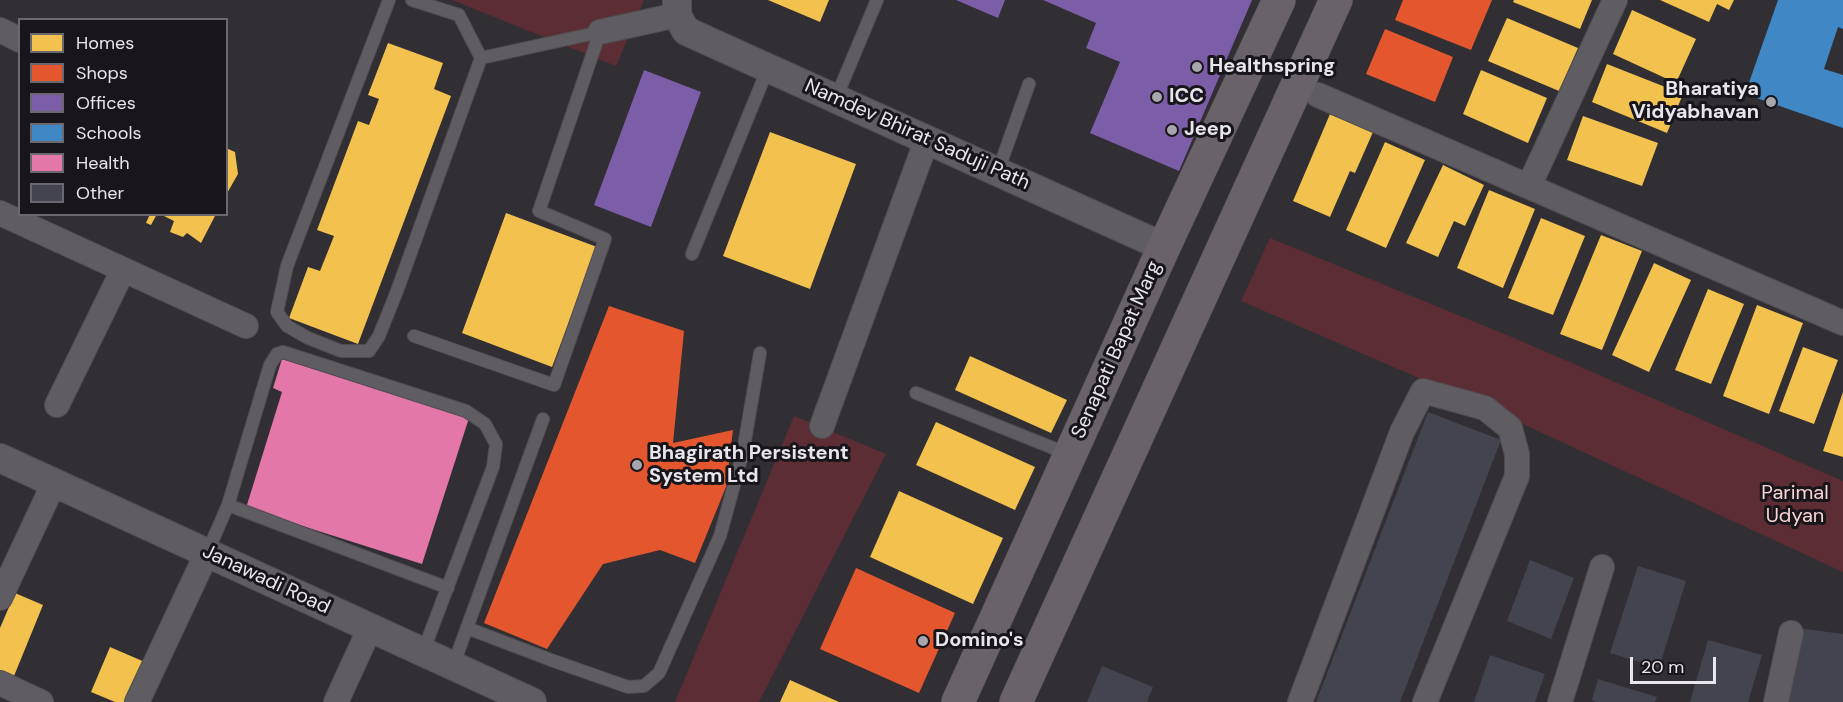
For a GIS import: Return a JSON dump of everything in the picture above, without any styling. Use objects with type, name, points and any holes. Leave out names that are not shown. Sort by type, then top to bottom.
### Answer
[{"type":"main road","name":"Senapati Bapat Marg","points":[[958,702],[1164,247],[1279,0]]},
{"type":"main road","points":[[1016,702],[1336,0]]},
{"type":"street","points":[[1529,186],[1615,0]]},
{"type":"street","name":"Namdev Bhirat Saduji Path","points":[[677,8],[686,30],[1164,247]]},
{"type":"street","points":[[600,32],[677,8]]},
{"type":"street","points":[[0,30],[18,39]]},
{"type":"street","points":[[1318,95],[1843,323]]},
{"type":"street","points":[[822,426],[927,139]]},
{"type":"street","points":[[0,213],[246,326]]},
{"type":"street","points":[[57,405],[123,270]]},
{"type":"street","points":[[1300,702],[1402,432],[1423,391],[1485,408],[1510,429],[1517,454],[1517,476],[1425,702]]},
{"type":"street","name":"Janawadi Road","points":[[0,458],[532,702]]},
{"type":"street","points":[[0,598],[54,483]]},
{"type":"street","points":[[137,702],[207,553]]},
{"type":"street","points":[[1560,702],[1602,567]]},
{"type":"street","points":[[336,702],[370,628]]},
{"type":"street","points":[[1776,702],[1791,633]]},
{"type":"street","points":[[0,683],[40,702]]},
{"type":"lane","points":[[389,0],[287,266],[277,312],[286,326],[308,338],[341,351],[369,351],[379,336],[481,58],[459,15],[412,0]]},
{"type":"lane","points":[[836,98],[878,0]]},
{"type":"lane","points":[[481,58],[600,32]]},
{"type":"lane","points":[[414,336],[554,385],[604,239],[539,211],[600,32]]},
{"type":"lane","points":[[693,254],[768,68]]},
{"type":"lane","points":[[998,171],[1029,84]]},
{"type":"lane","points":[[207,553],[228,505],[270,365],[277,354],[284,352],[466,411],[485,424],[496,444],[493,467],[423,652]]},
{"type":"lane","points":[[467,628],[628,687],[644,686],[660,674],[720,536],[743,452],[760,353]]},
{"type":"lane","points":[[916,393],[1070,455]]},
{"type":"lane","points":[[453,666],[543,418]]},
{"type":"lane","points":[[228,505],[448,588]]},
{"type":"green space","points":[[452,0],[644,0],[616,66]]},
{"type":"green space","name":"Parimal Udyan","points":[[1270,238],[1514,338],[1843,481],[1843,572],[1488,408],[1241,301]]},
{"type":"green space","points":[[794,416],[886,454],[759,702],[675,702]]},
{"type":"building: Homes","points":[[768,0],[829,0],[820,22]]},
{"type":"building: Homes","points":[[1514,0],[1592,0],[1580,29],[1513,2]]},
{"type":"building: Homes","points":[[1660,0],[1734,0],[1729,10],[1717,4],[1709,22]]},
{"type":"building: Homes","points":[[1632,10],[1696,39],[1676,83],[1613,54]]},
{"type":"building: Homes","points":[[1507,18],[1578,48],[1559,91],[1488,61]]},
{"type":"building: Homes","points":[[388,43],[443,63],[434,89],[451,96],[358,344],[289,318],[308,267],[320,271],[334,236],[317,230],[358,121],[369,125],[379,99],[368,95]]},
{"type":"building: Homes","points":[[1607,64],[1683,94],[1667,133],[1592,102]]},
{"type":"building: Homes","points":[[1481,70],[1547,98],[1528,143],[1463,114]]},
{"type":"building: Homes","points":[[1330,114],[1373,132],[1355,173],[1350,171],[1330,217],[1293,201]]},
{"type":"building: Homes","points":[[1583,116],[1658,143],[1642,186],[1567,160]]},
{"type":"building: Homes","points":[[770,132],[856,164],[810,289],[723,256]]},
{"type":"building: Homes","points":[[1385,142],[1425,160],[1386,248],[1346,230]]},
{"type":"building: Homes","points":[[228,149],[235,152],[238,174],[228,192]]},
{"type":"building: Homes","points":[[1443,165],[1484,185],[1465,226],[1454,221],[1438,257],[1406,243]]},
{"type":"building: Homes","points":[[1489,190],[1535,209],[1503,288],[1457,268]]},
{"type":"building: Homes","points":[[506,213],[597,247],[552,367],[462,333]]},
{"type":"building: Homes","points":[[149,216],[156,216],[151,225],[146,223]]},
{"type":"building: Homes","points":[[164,216],[215,216],[201,243],[187,233],[183,237],[170,232],[174,221]]},
{"type":"building: Homes","points":[[1541,218],[1585,236],[1553,315],[1508,298]]},
{"type":"building: Homes","points":[[1601,235],[1642,251],[1602,350],[1560,334]]},
{"type":"building: Homes","points":[[1654,263],[1691,280],[1649,372],[1612,355]]},
{"type":"building: Homes","points":[[1708,289],[1744,304],[1711,384],[1675,370]]},
{"type":"building: Homes","points":[[1757,305],[1803,323],[1769,414],[1723,396]]},
{"type":"building: Homes","points":[[1803,347],[1838,360],[1814,424],[1779,411]]},
{"type":"building: Homes","points":[[970,356],[1067,400],[1051,433],[955,390]]},
{"type":"building: Homes","points":[[1843,392],[1843,457],[1823,451]]},
{"type":"building: Homes","points":[[936,422],[1035,467],[1015,510],[916,465]]},
{"type":"building: Homes","points":[[899,491],[1003,538],[973,604],[870,557]]},
{"type":"building: Homes","points":[[15,593],[43,605],[14,676],[0,670],[0,628]]},
{"type":"building: Homes","points":[[110,647],[147,663],[131,702],[115,702],[91,692]]},
{"type":"building: Homes","points":[[790,680],[839,702],[780,702]]},
{"type":"building: Shops","points":[[1403,0],[1492,0],[1471,50],[1395,20]]},
{"type":"building: Shops","points":[[1385,29],[1453,57],[1435,102],[1366,74]]},
{"type":"building: Shops","name":"Bhagirath Persistent System Ltd","points":[[609,306],[684,331],[673,443],[733,430],[726,487],[695,563],[660,550],[603,564],[547,649],[484,623]]},
{"type":"building: Shops","points":[[856,568],[955,613],[919,693],[820,649]]},
{"type":"building: Offices","points":[[956,0],[1005,0],[998,18]]},
{"type":"building: Offices","name":"ICC","points":[[1043,0],[1252,0],[1179,171],[1090,133],[1120,62],[1086,48],[1096,23]]},
{"type":"building: Offices","points":[[644,70],[701,92],[651,227],[594,205]]},
{"type":"building: Schools","points":[[1778,0],[1843,0],[1843,29],[1838,27],[1824,69],[1843,75],[1843,128],[1745,94]]},
{"type":"building: Health","points":[[282,359],[469,418],[422,564],[246,508],[282,392],[273,388]]},
{"type":"building: Other","points":[[1428,412],[1501,440],[1400,702],[1316,702]]},
{"type":"building: Other","points":[[1530,560],[1574,578],[1551,639],[1507,621]]},
{"type":"building: Other","points":[[1638,566],[1686,581],[1659,668],[1610,653]]},
{"type":"building: Other","points":[[1798,628],[1843,634],[1843,702],[1788,702]]},
{"type":"building: Other","points":[[1708,640],[1762,655],[1748,702],[1690,702]]},
{"type":"building: Other","points":[[1490,655],[1545,674],[1535,702],[1474,702]]},
{"type":"building: Other","points":[[1102,666],[1153,687],[1147,702],[1087,702]]},
{"type":"building: Other","points":[[1598,679],[1657,697],[1655,702],[1595,702],[1592,700]]},
{"type":"place","name":"Healthspring","points":[[1197,67]]},
{"type":"place","name":"ICC","points":[[1157,97]]},
{"type":"place","name":"Bharatiya Vidyabhavan","points":[[1771,102]]},
{"type":"place","name":"Jeep","points":[[1172,130]]},
{"type":"place","name":"Bhagirath Persistent System Ltd","points":[[637,465]]},
{"type":"place","name":"Domino's","points":[[923,641]]}]
